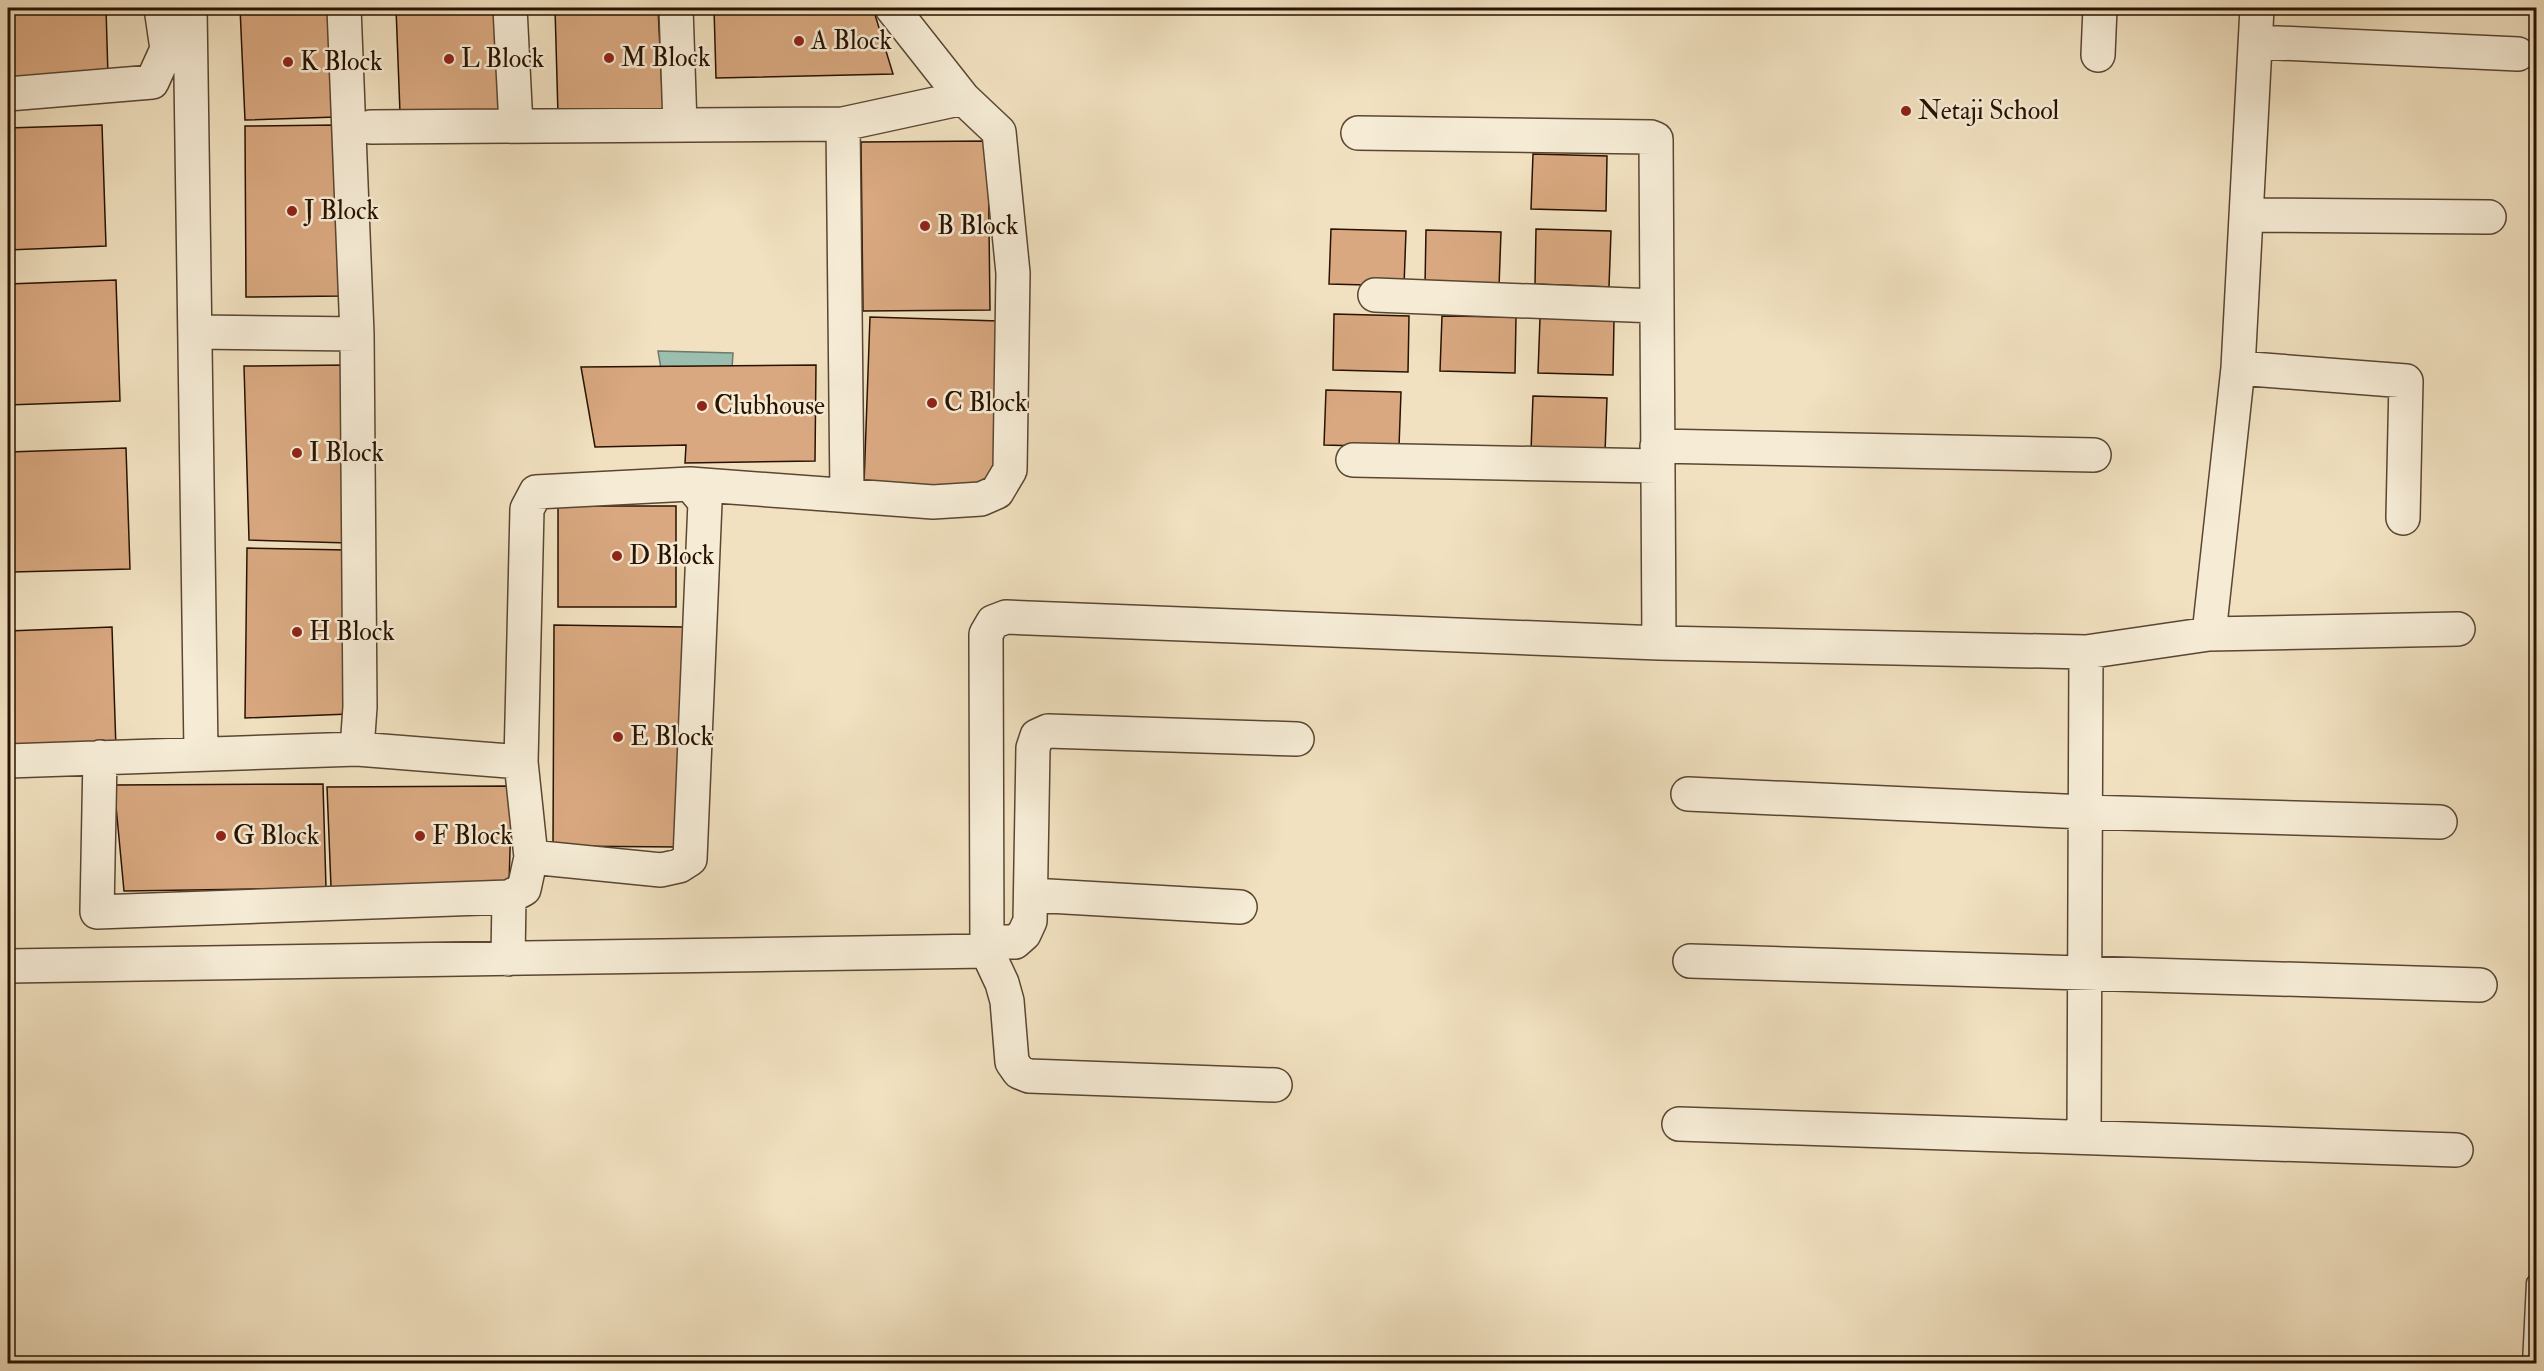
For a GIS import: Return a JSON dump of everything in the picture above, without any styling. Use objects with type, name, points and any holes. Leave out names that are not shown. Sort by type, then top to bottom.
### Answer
[{"type":"street","points":[[8,94],[152,82],[167,49],[162,8]]},
{"type":"street","points":[[190,8],[201,752]]},
{"type":"street","points":[[344,8],[357,334],[360,707],[357,749]]},
{"type":"street","points":[[510,8],[516,126]]},
{"type":"street","points":[[676,8],[680,125]]},
{"type":"street","points":[[100,757],[98,912],[509,897],[524,889],[531,856],[521,762],[527,509],[536,492],[690,484],[933,502],[981,499],[997,492],[1010,470],[1013,273],[999,132],[963,98],[892,8]]},
{"type":"street","points":[[2098,55],[2100,8]]},
{"type":"street","points":[[2209,633],[2238,368],[2257,8]]},
{"type":"street","points":[[2257,42],[2518,54]]},
{"type":"street","points":[[370,127],[843,124],[963,98]]},
{"type":"street","points":[[843,124],[847,495]]},
{"type":"street","points":[[1358,133],[1651,137],[1656,139],[1659,643]]},
{"type":"street","points":[[2247,215],[2488,217]]},
{"type":"street","points":[[1375,296],[1656,306]]},
{"type":"street","points":[[195,332],[357,334]]},
{"type":"street","points":[[2238,368],[2406,381],[2403,518]]},
{"type":"street","points":[[1353,460],[1657,456],[2094,455]]},
{"type":"street","points":[[531,856],[661,870],[679,866],[690,859],[705,502],[690,484]]},
{"type":"street","points":[[1275,1085],[1029,1076],[1019,1072],[1011,1062],[1007,1001],[987,946],[987,634],[993,622],[1006,617],[1659,643],[2086,652],[2209,633],[2458,629]]},
{"type":"street","points":[[2084,1137],[2086,652]]},
{"type":"street","points":[[8,966],[508,959],[987,946],[1015,942],[1024,934],[1030,921],[1033,748],[1038,736],[1048,731],[1297,739]]},
{"type":"street","points":[[8,761],[201,752],[357,749],[521,762]]},
{"type":"street","points":[[1688,794],[2084,812],[2440,822]]},
{"type":"street","points":[[1031,895],[1240,907]]},
{"type":"street","points":[[508,959],[509,897]]},
{"type":"street","points":[[1690,961],[2084,975],[2480,985]]},
{"type":"street","points":[[1679,1124],[2456,1149]]},
{"type":"lane","points":[[2532,1364],[2536,1283]]},
{"type":"shaded area","points":[[658,351],[733,353],[732,369],[665,393]]},
{"type":"building","points":[[8,8],[106,8],[108,76],[8,79]]},
{"type":"building","name":"K Block","points":[[240,8],[332,8],[336,117],[245,120]]},
{"type":"building","name":"L Block","points":[[396,8],[499,8],[503,111],[400,113]]},
{"type":"building","name":"M Block","points":[[555,8],[658,8],[663,109],[558,115]]},
{"type":"building","name":"A Block","points":[[714,8],[873,8],[893,74],[716,78]]},
{"type":"building","points":[[102,125],[106,246],[8,250],[8,128]]},
{"type":"building","name":"J Block","points":[[336,125],[342,296],[246,297],[245,126]]},
{"type":"building","name":"B Block","points":[[988,141],[990,310],[863,311],[861,142]]},
{"type":"building","points":[[1533,154],[1607,156],[1606,211],[1531,209]]},
{"type":"building","points":[[1331,229],[1406,231],[1404,286],[1329,284]]},
{"type":"building","points":[[1536,229],[1611,231],[1609,287],[1535,284]]},
{"type":"building","points":[[1426,230],[1501,232],[1499,287],[1425,285]]},
{"type":"building","points":[[116,280],[120,401],[8,405],[8,284]]},
{"type":"building","points":[[1334,314],[1409,316],[1408,372],[1333,370]]},
{"type":"building","points":[[1442,316],[1516,317],[1515,373],[1440,371]]},
{"type":"building","name":"C Block","points":[[870,317],[999,321],[993,489],[864,484]]},
{"type":"building","points":[[1540,318],[1614,320],[1613,375],[1538,373]]},
{"type":"building","name":"I Block","points":[[348,365],[348,543],[249,540],[244,366]]},
{"type":"building","name":"Clubhouse","points":[[816,365],[815,461],[685,463],[686,445],[595,447],[581,367]]},
{"type":"building","points":[[1326,390],[1401,392],[1399,447],[1324,445]]},
{"type":"building","points":[[1533,396],[1607,398],[1605,453],[1531,451]]},
{"type":"building","points":[[126,448],[130,569],[13,572],[9,452]]},
{"type":"building","name":"D Block","points":[[558,506],[676,506],[676,607],[558,607]]},
{"type":"building","name":"H Block","points":[[247,548],[348,550],[349,714],[245,718]]},
{"type":"building","name":"E Block","points":[[554,625],[684,627],[682,847],[553,846]]},
{"type":"building","points":[[112,627],[116,749],[8,752],[8,631]]},
{"type":"building","name":"G Block","points":[[323,784],[326,888],[124,891],[114,785]]},
{"type":"building","name":"F Block","points":[[512,786],[509,884],[331,887],[327,787]]},
{"type":"place","name":"A Block","points":[[799,41]]},
{"type":"place","name":"M Block","points":[[609,58]]},
{"type":"place","name":"L Block","points":[[449,59]]},
{"type":"place","name":"K Block","points":[[288,62]]},
{"type":"place","name":"Netaji School","points":[[1906,111]]},
{"type":"place","name":"J Block","points":[[292,211]]},
{"type":"place","name":"B Block","points":[[925,226]]},
{"type":"place","name":"C Block","points":[[932,403]]},
{"type":"place","name":"Clubhouse","points":[[702,406]]},
{"type":"place","name":"I Block","points":[[297,453]]},
{"type":"place","name":"D Block","points":[[617,556]]},
{"type":"place","name":"H Block","points":[[297,632]]},
{"type":"place","name":"E Block","points":[[618,737]]},
{"type":"place","name":"G Block","points":[[221,836]]},
{"type":"place","name":"F Block","points":[[420,836]]}]
